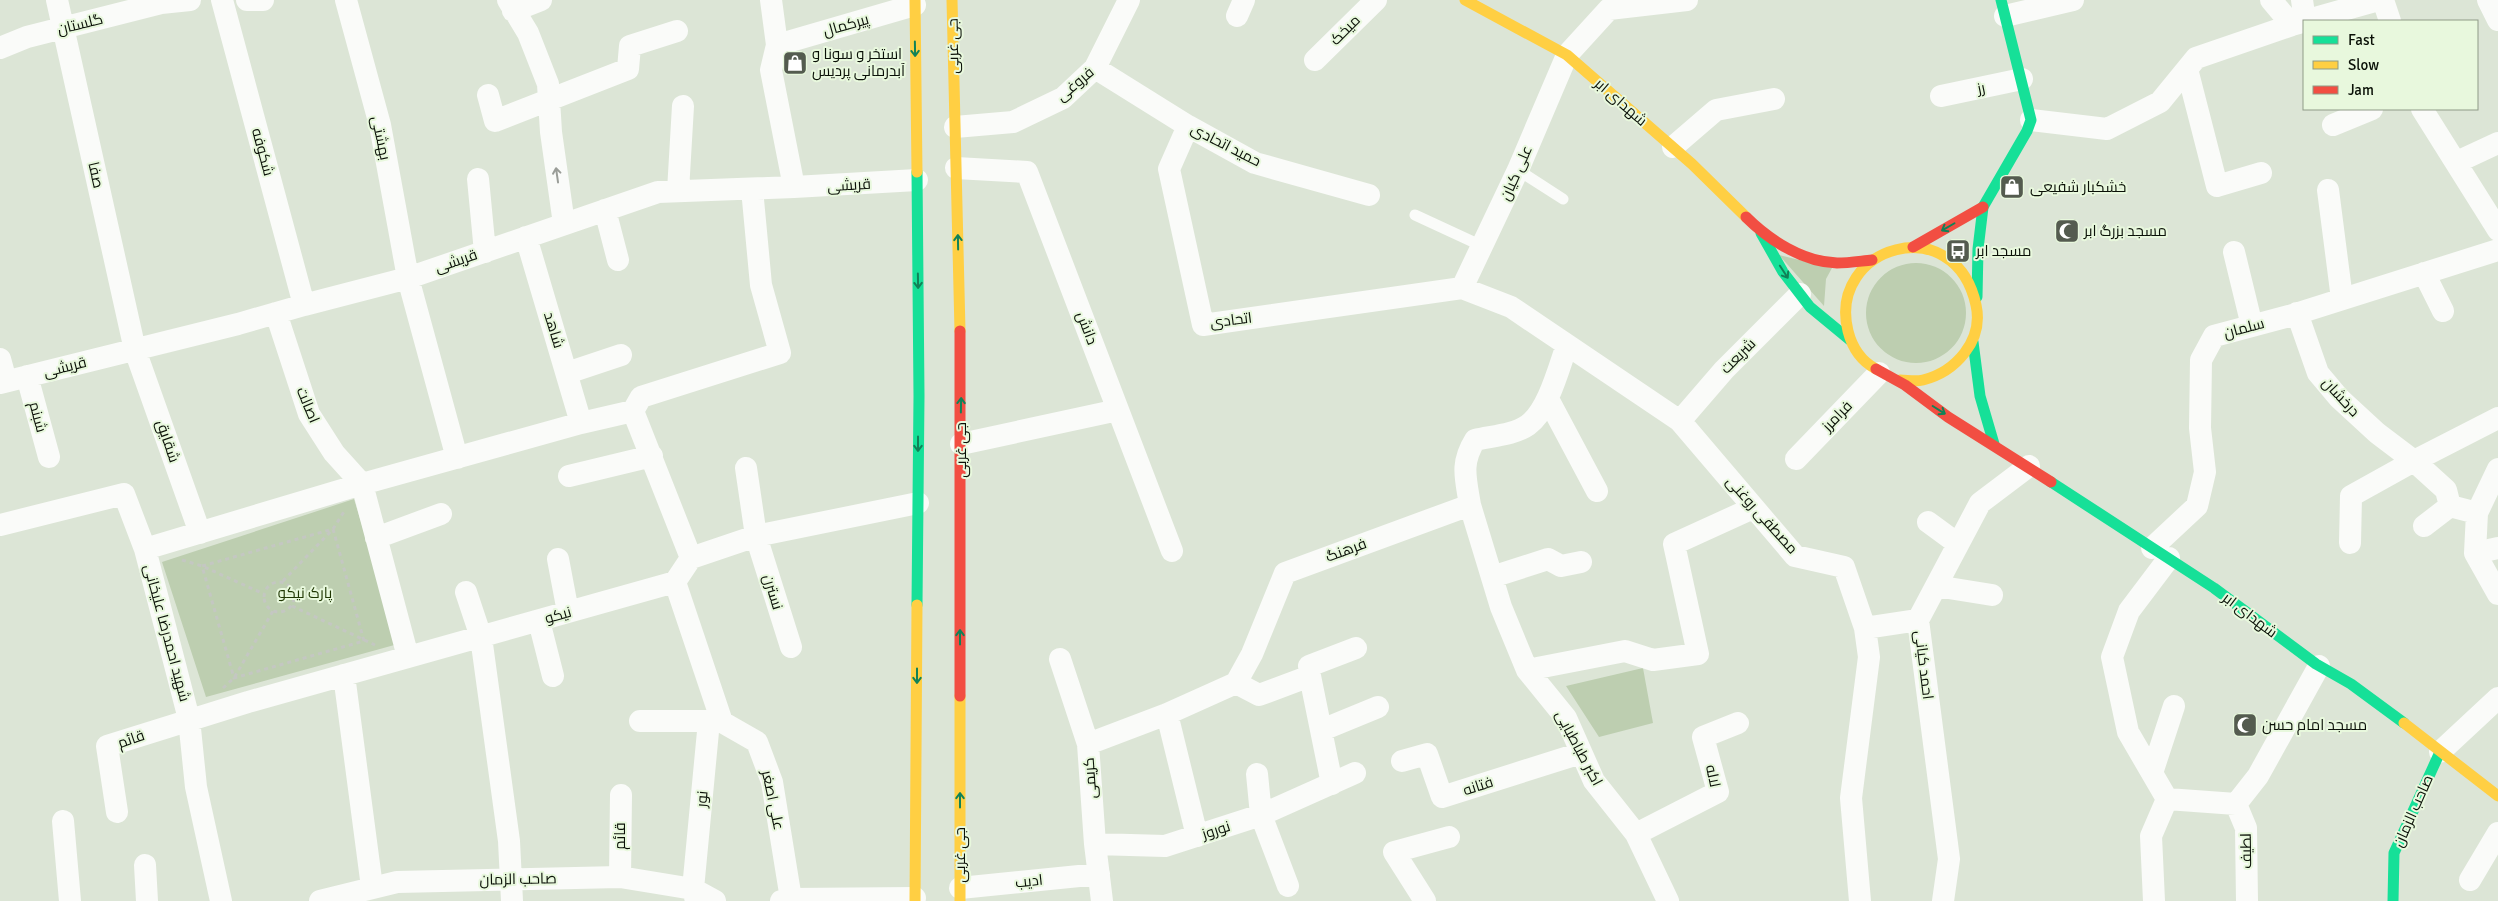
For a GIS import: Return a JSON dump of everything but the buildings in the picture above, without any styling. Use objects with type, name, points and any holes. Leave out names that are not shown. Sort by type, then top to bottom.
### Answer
[{"type":"main road","name":"جی غربی","points":[[952,0],[961,444],[960,895]]},
{"type":"main road","name":"شهدای ابر","points":[[1465,0],[1567,55],[1674,147],[1760,230]]},
{"type":"main road","points":[[915,3],[918,502],[915,899]]},
{"type":"main road","points":[[1760,230],[1783,272],[1810,307],[1850,340],[1862,359],[1879,373],[1900,380],[1922,381],[1943,374],[1960,360],[1973,342],[1979,320],[1977,298],[1978,249],[1983,207],[2027,131],[2031,120],[2003,8]]},
{"type":"main road","points":[[1913,247],[1983,207]]},
{"type":"main road","points":[[1760,230],[1806,258],[1837,263],[1872,260]]},
{"type":"main road","points":[[1850,340],[1845,318],[1848,296],[1857,276],[1872,260],[1892,250],[1913,247],[1935,251],[1954,262],[1969,278],[1977,298]]},
{"type":"main road","points":[[1973,342],[1980,396],[1994,444]]},
{"type":"main road","name":"شهدای ابر","points":[[1900,380],[1933,407],[2029,466],[2216,589],[2319,666],[2349,683],[2498,796]]},
{"type":"main road","name":"صاحب الزمان","points":[[2393,901],[2394,853],[2440,752]]},
{"type":"street","name":"صفا","points":[[57,0],[135,350]]},
{"type":"street","name":"گلستان","points":[[0,48],[27,37],[160,2],[190,0]]},
{"type":"street","name":"شکوفه","points":[[222,0],[304,304]]},
{"type":"street","points":[[247,0],[264,0]]},
{"type":"street","name":"بهشتی","points":[[346,0],[380,125],[408,278],[457,458]]},
{"type":"street","points":[[541,0],[511,5],[528,33],[548,84],[551,132],[564,224]]},
{"type":"street","points":[[771,0],[777,45],[771,70],[794,188]]},
{"type":"street","name":"فروغی","points":[[955,127],[1013,122],[1063,98],[1095,68],[1129,0]]},
{"type":"street","name":"میخک","points":[[1315,60],[1376,0]]},
{"type":"street","points":[[1607,4],[1686,0]]},
{"type":"street","points":[[2003,8],[2073,0]]},
{"type":"street","points":[[2271,0],[2301,22]]},
{"type":"street","points":[[2301,22],[2302,0]]},
{"type":"street","points":[[2308,20],[2379,0]]},
{"type":"street","points":[[2383,0],[2390,20]]},
{"type":"street","points":[[2488,0],[2498,20]]},
{"type":"street","name":"پیرکمال","points":[[777,45],[915,3]]},
{"type":"street","name":"علی کیان","points":[[1462,288],[1518,170],[1567,55],[1607,4]]},
{"type":"street","points":[[2031,120],[2107,129],[2160,102],[2196,58],[2301,22]]},
{"type":"street","points":[[488,95],[495,121],[628,69],[630,46],[677,30]]},
{"type":"street","name":"حمید اتحادی","points":[[1095,68],[1188,126],[1255,163],[1369,195]]},
{"type":"street","points":[[2187,69],[2217,186],[2260,173]]},
{"type":"street","name":"رز","points":[[1941,96],[2022,80]]},
{"type":"street","points":[[1674,147],[1716,110],[1774,99]]},
{"type":"street","points":[[678,191],[683,106]]},
{"type":"street","points":[[2333,125],[2370,110]]},
{"type":"street","points":[[2423,110],[2498,230]]},
{"type":"street","name":"اتحادی","points":[[1188,126],[1169,169],[1204,325],[1462,288]]},
{"type":"street","points":[[2457,162],[2498,143]]},
{"type":"street","name":"دانش","points":[[956,168],[1027,172],[1172,551]]},
{"type":"street","points":[[478,179],[484,252]]},
{"type":"street","name":"قریشی","points":[[11,380],[135,350],[408,278],[658,192],[794,188],[917,180]]},
{"type":"street","points":[[145,549],[362,484],[581,423],[633,411],[641,397],[780,353],[761,285],[752,189]]},
{"type":"street","points":[[2328,190],[2342,299]]},
{"type":"street","points":[[605,210],[618,260]]},
{"type":"street","name":"شاهد","points":[[526,237],[581,423]]},
{"type":"street","name":"سلمان","points":[[2167,799],[2128,732],[2112,657],[2128,612],[2161,553],[2197,506],[2205,472],[2200,428],[2201,360],[2214,336],[2297,314],[2498,250]]},
{"type":"street","points":[[2234,252],[2252,326]]},
{"type":"street","points":[[2424,273],[2443,311]]},
{"type":"street","name":"مصطفی روغنی","points":[[1462,288],[1511,307],[1680,421],[1795,556],[1844,567],[1865,628],[1869,657],[1851,798],[1861,901]]},
{"type":"street","name":"شریعت","points":[[1680,421],[1724,370],[1800,294]]},
{"type":"street","name":"اصالت","points":[[276,313],[309,414],[334,453],[362,484]]},
{"type":"street","name":"درخشان","points":[[2297,314],[2318,373],[2339,398],[2377,433],[2414,460],[2446,490],[2450,506]]},
{"type":"street","points":[[1470,506],[1465,473],[1466,453],[1475,440],[1506,434],[1528,424],[1548,398],[1567,345]]},
{"type":"street","name":"شقایق","points":[[135,350],[200,533]]},
{"type":"street","points":[[567,374],[621,355]]},
{"type":"street","name":"شبنم","points":[[0,359],[49,457]]},
{"type":"street","name":"فرامرز","points":[[1796,459],[1879,373]]},
{"type":"street","points":[[1548,398],[1597,491]]},
{"type":"street","points":[[961,444],[1118,410]]},
{"type":"street","points":[[633,411],[691,558]]},
{"type":"street","points":[[2350,543],[2352,496],[2414,460],[2498,418]]},
{"type":"street","points":[[569,476],[652,456]]},
{"type":"street","name":"احمد کیانی","points":[[1943,901],[1949,859],[1918,620],[1980,503],[2029,466]]},
{"type":"street","name":"نسترن","points":[[746,468],[756,536],[791,647]]},
{"type":"street","points":[[2498,470],[2477,513],[2475,553],[2498,594]]},
{"type":"street","points":[[362,484],[408,657]]},
{"type":"street","name":"شهید احمدرضا علیخانی","points":[[0,525],[124,494],[145,549],[189,719],[196,787],[221,901]]},
{"type":"street","points":[[640,721],[715,721],[675,582],[691,558],[756,536],[918,502]]},
{"type":"street","name":"اکبر طباطبایی","points":[[1470,506],[1501,607],[1527,670],[1566,718],[1594,781],[1636,834],[1668,901]]},
{"type":"street","name":"فرهنگ","points":[[1236,682],[1252,654],[1285,573],[1470,506]]},
{"type":"street","points":[[2424,526],[2450,506],[2477,513]]},
{"type":"street","points":[[1527,670],[1625,651],[1653,660],[1698,654],[1674,544],[1753,508]]},
{"type":"street","points":[[376,538],[441,514]]},
{"type":"street","points":[[1928,522],[1958,544]]},
{"type":"street","points":[[2475,553],[2498,548]]},
{"type":"street","points":[[558,559],[568,612]]},
{"type":"street","points":[[1492,577],[1548,559],[1561,566],[1581,562]]},
{"type":"street","name":"نیکو","points":[[189,719],[675,582]]},
{"type":"street","points":[[1936,586],[1992,595]]},
{"type":"street","points":[[466,592],[481,637],[509,841],[512,901]]},
{"type":"street","points":[[539,620],[553,676]]},
{"type":"street","points":[[1865,628],[1918,620]]},
{"type":"street","points":[[1088,744],[1167,714],[1236,682],[1260,695],[1308,665],[1356,648]]},
{"type":"street","name":"کریمی","points":[[1060,659],[1088,744],[1095,844],[1102,901]]},
{"type":"street","points":[[1308,665],[1332,784]]},
{"type":"street","points":[[2154,901],[2151,836],[2167,799],[2236,804],[2258,776],[2319,666]]},
{"type":"street","points":[[344,675],[372,887]]},
{"type":"street","points":[[2440,752],[2498,698]]},
{"type":"street","points":[[2152,773],[2174,706]]},
{"type":"street","points":[[1322,730],[1378,707]]},
{"type":"street","points":[[1167,714],[1197,836]]},
{"type":"street","name":"قائم","points":[[118,812],[107,746],[189,719]]},
{"type":"street","name":"نور","points":[[695,895],[715,721]]},
{"type":"street","name":"علی اصغر","points":[[715,721],[757,742],[772,782],[786,900]]},
{"type":"street","name":"لاله","points":[[1636,834],[1718,792],[1703,737],[1738,724]]},
{"type":"street","name":"فتانه","points":[[1402,761],[1427,754],[1442,797],[1581,753]]},
{"type":"street","name":"نوروز","points":[[1095,844],[1165,846],[1261,815],[1355,773]]},
{"type":"street","points":[[1257,774],[1261,815],[1288,886]]},
{"type":"street","name":"قائم","points":[[620,795],[620,877]]},
{"type":"street","name":"لطیف","points":[[2236,804],[2246,828],[2246,901]]},
{"type":"street","points":[[63,822],[70,901]]},
{"type":"street","points":[[2470,880],[2498,832]]},
{"type":"street","points":[[1425,901],[1394,852],[1449,837]]},
{"type":"street","points":[[145,865],[147,901]]},
{"type":"street","name":"ادیب","points":[[960,895],[1099,874]]},
{"type":"street","name":"صاحب الزمان","points":[[320,901],[372,887],[397,892],[511,878],[620,877],[714,901]]},
{"type":"street","points":[[786,900],[915,899]]},
{"type":"lane","points":[[1518,170],[1563,199]]},
{"type":"lane","points":[[1415,215],[1482,246]]},
{"type":"path","points":[[283,581],[294,591],[292,606],[284,612],[273,611],[266,604],[264,594],[269,585],[283,581],[333,529],[362,484]]},
{"type":"path","points":[[202,566],[333,529]]},
{"type":"path","points":[[333,529],[364,641]]},
{"type":"path","points":[[145,549],[202,566],[264,594]]},
{"type":"path","points":[[202,566],[234,678]]},
{"type":"path","points":[[292,606],[364,641],[408,657]]},
{"type":"path","points":[[221,690],[234,678],[273,611]]},
{"type":"path","points":[[234,678],[364,641]]},
{"type":"green space","points":[[1779,255],[1832,268],[1826,279],[1824,306]]},
{"type":"green space","points":[[1916,263],[1926,264],[1944,271],[1958,285],[1965,303],[1965,323],[1958,341],[1944,355],[1926,362],[1916,363],[1906,362],[1888,355],[1874,341],[1867,323],[1866,313],[1867,303],[1874,285],[1888,271],[1906,264]]},
{"type":"green space","name":"پارک نیکو","points":[[354,499],[398,644],[206,697],[162,562]]},
{"type":"green space","points":[[1643,668],[1653,723],[1599,737],[1566,686]]},
{"type":"traffic: fast","points":[[1977,297],[1978,249],[1983,207],[2027,131],[2031,120],[2001,0]]},
{"type":"traffic: fast","points":[[917,172],[919,396],[917,605]]},
{"type":"traffic: fast","points":[[1761,233],[1783,272],[1810,307],[1850,340]]},
{"type":"traffic: fast","points":[[1973,342],[1980,396],[1994,444]]},
{"type":"traffic: fast","points":[[2051,482],[2214,588],[2316,664],[2351,684],[2404,723]]},
{"type":"traffic: fast","points":[[2393,901],[2394,853],[2440,752]]},
{"type":"traffic: slow","points":[[915,0],[917,172]]},
{"type":"traffic: slow","points":[[952,0],[960,331]]},
{"type":"traffic: slow","points":[[1465,0],[1567,55],[1692,164],[1746,217]]},
{"type":"traffic: slow","points":[[1876,369],[1858,353],[1848,331],[1847,302],[1856,277],[1874,260],[1896,250],[1921,248],[1944,256],[1964,275],[1976,305],[1976,331],[1965,353],[1946,370],[1923,380],[1900,380]]},
{"type":"traffic: slow","points":[[915,901],[917,605]]},
{"type":"traffic: slow","points":[[960,696],[960,901]]},
{"type":"traffic: slow","points":[[2404,723],[2498,796]]},
{"type":"traffic: jam","points":[[1913,247],[1983,207]]},
{"type":"traffic: jam","points":[[1746,217],[1765,234],[1787,248],[1812,259],[1837,263],[1872,260]]},
{"type":"traffic: jam","points":[[960,331],[960,696]]},
{"type":"traffic: jam","points":[[1876,369],[1905,385],[1948,417],[2051,482]]},
{"type":"place","name":"استخر و سونا و آبدرمانی پردیس","points":[[795,63]]},
{"type":"place","name":"خشکبار شفیعی","points":[[2012,187]]},
{"type":"place","name":"مسجد بزرگ ابر","points":[[2067,231]]},
{"type":"place","name":"مسجد ابر","points":[[1958,251]]},
{"type":"place","name":"مسجد امام حسن","points":[[2245,725]]}]
